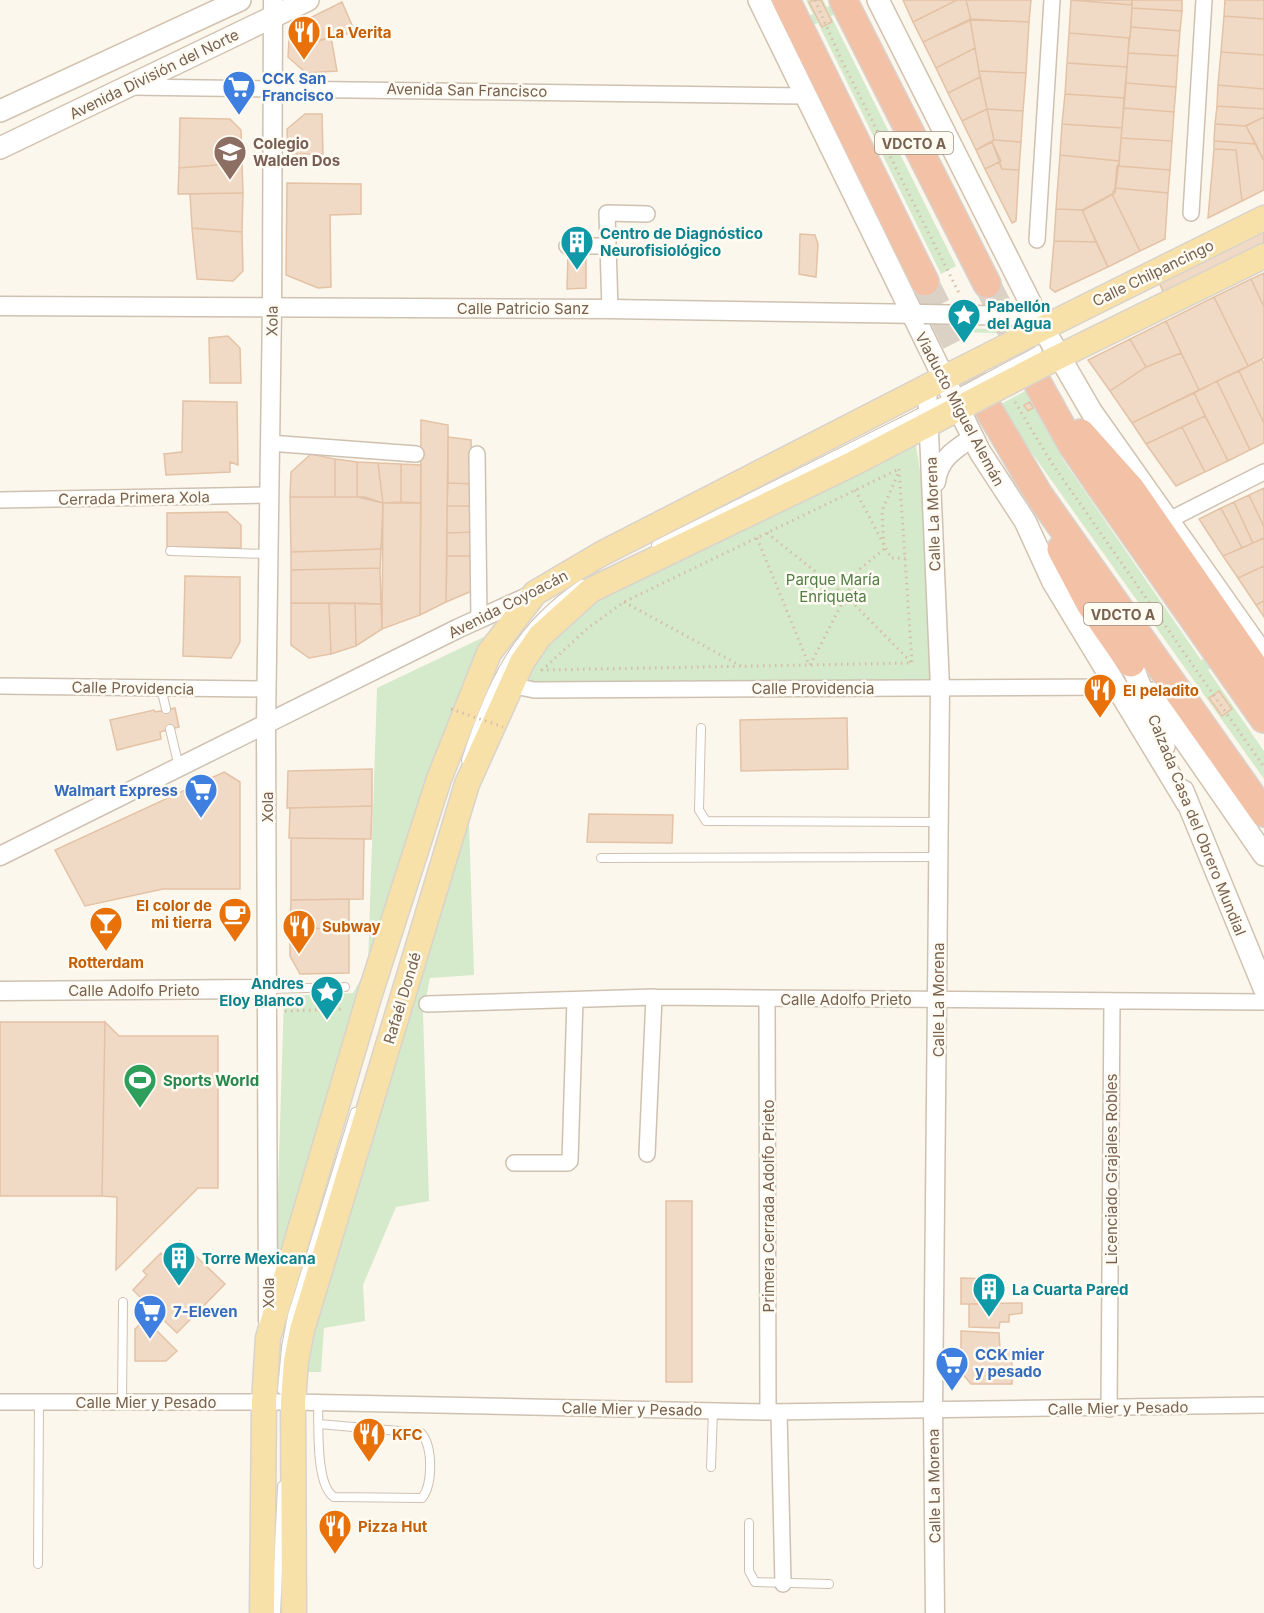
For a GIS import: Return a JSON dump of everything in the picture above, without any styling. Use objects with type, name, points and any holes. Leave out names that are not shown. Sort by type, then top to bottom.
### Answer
[{"type":"highway","name":"VDCTO A","points":[[786,0],[925,282]]},
{"type":"highway","name":"VDCTO A","points":[[843,0],[987,285]]},
{"type":"highway","name":"VDCTO A","points":[[1046,350],[1094,478],[1264,719]]},
{"type":"highway","points":[[1046,350],[1089,440],[1131,489],[1264,681]]},
{"type":"highway","name":"Viaducto Miguel Alemán","points":[[951,398],[1039,495],[1264,813]]},
{"type":"highway","points":[[1039,495],[1081,589],[1131,663]]},
{"type":"main road","name":"Avenida División del Norte","points":[[0,148],[129,87],[272,8],[308,0]]},
{"type":"main road","name":"Viaducto Miguel Alemán","points":[[759,0],[805,96],[917,313],[951,398],[972,438],[997,482],[1025,521],[1053,582],[1187,803]]},
{"type":"main road","points":[[878,0],[1046,350],[1264,656]]},
{"type":"main road","name":"Avenida División del Norte","points":[[3,107],[231,1]]},
{"type":"main road","name":"Calle Chilpancingo","points":[[1046,350],[1264,218]]},
{"type":"main road","points":[[1046,350],[1264,256]]},
{"type":"main road","name":"Avenida Coyoacán","points":[[561,615],[591,590],[951,398],[1046,350]]},
{"type":"main road","name":"Avenida Coyoacán","points":[[535,593],[601,555],[951,398],[1046,350]]},
{"type":"main road","name":"Rafaél Dondé","points":[[268,1338],[366,1009],[439,779],[489,653],[535,593]]},
{"type":"main road","name":"Rafaél Dondé","points":[[280,1405],[296,1361],[302,1330],[467,784],[510,686],[534,645],[561,615]]},
{"type":"main road","points":[[1131,663],[1264,855]]},
{"type":"main road","name":"Calzada Casa del Obrero Mundial","points":[[1131,663],[1264,988]]},
{"type":"main road","name":"Xola","points":[[268,1338],[280,1405],[292,1613]]},
{"type":"main road","name":"Xola","points":[[262,1613],[280,1405]]},
{"type":"street","points":[[1037,240],[1052,0]]},
{"type":"street","points":[[1191,213],[1204,0]]},
{"type":"street","name":"Xola","points":[[268,1338],[266,723],[272,307],[272,8]]},
{"type":"street","name":"Avenida San Francisco","points":[[129,87],[272,87],[805,96]]},
{"type":"street","points":[[610,309],[607,213],[647,214]]},
{"type":"street","points":[[567,246],[608,246]]},
{"type":"street","name":"Calle Patricio Sanz","points":[[0,306],[917,313],[1046,350]]},
{"type":"street","name":"Calle La Morena","points":[[935,1613],[933,1409],[940,687],[932,508],[951,398]]},
{"type":"street","points":[[932,508],[942,463],[954,449],[972,438]]},
{"type":"street","points":[[269,443],[416,454]]},
{"type":"street","points":[[477,453],[478,619]]},
{"type":"street","points":[[1169,520],[1264,472]]},
{"type":"street","name":"Cerrada Primera Xola","points":[[0,501],[268,495]]},
{"type":"street","name":"Avenida Coyoacán","points":[[0,856],[266,723],[535,593]]},
{"type":"street","name":"Calle Providencia","points":[[0,686],[267,689]]},
{"type":"street","name":"Calle Providencia","points":[[510,686],[534,690],[1116,687]]},
{"type":"street","name":"Calle Adolfo Prieto","points":[[0,992],[268,989]]},
{"type":"street","points":[[647,1154],[654,998]]},
{"type":"street","name":"Calle Adolfo Prieto","points":[[427,1004],[654,998],[1264,1002]]},
{"type":"street","name":"Primera Cerrada Adolfo Prieto","points":[[766,999],[774,1412],[783,1584]]},
{"type":"street","points":[[514,1163],[570,1161],[575,1000]]},
{"type":"street","name":"Licenciado Grajales Robles","points":[[1109,1409],[1112,1001]]},
{"type":"street","name":"Calle Mier y Pesado","points":[[0,1402],[280,1405],[318,1402],[774,1412],[1264,1405]]},
{"type":"lane","points":[[1046,350],[1076,340],[1264,249]]},
{"type":"lane","points":[[1068,325],[1150,285]]},
{"type":"lane","points":[[653,547],[951,398]]},
{"type":"lane","points":[[170,551],[267,554]]},
{"type":"lane","points":[[428,882],[478,725],[502,668],[515,647],[550,609],[589,579]]},
{"type":"lane","points":[[161,688],[166,709]]},
{"type":"lane","points":[[701,728],[699,810],[706,821],[938,822]]},
{"type":"lane","points":[[171,729],[179,767]]},
{"type":"lane","points":[[601,858],[938,857]]},
{"type":"lane","points":[[268,989],[345,987]]},
{"type":"lane","points":[[280,1405],[286,1347],[292,1316],[360,1099]]},
{"type":"lane","points":[[122,1402],[123,1302]]},
{"type":"lane","points":[[38,1564],[39,1402]]},
{"type":"lane","points":[[318,1402],[319,1425],[323,1483],[327,1492],[334,1497],[422,1498],[428,1490],[431,1481],[426,1438],[421,1432],[319,1425]]},
{"type":"lane","points":[[711,1467],[713,1411]]},
{"type":"lane","points":[[276,1613],[282,1471]]},
{"type":"lane","points":[[282,1483],[291,1558],[292,1613]]},
{"type":"lane","points":[[749,1523],[751,1577],[762,1584],[829,1584]]},
{"type":"path","points":[[815,0],[840,57],[960,295]]},
{"type":"path","points":[[1011,394],[1051,462],[1264,767]]},
{"type":"path","points":[[899,469],[624,602],[588,628],[542,670],[912,663]]},
{"type":"path","points":[[884,549],[882,511],[899,469]]},
{"type":"path","points":[[899,469],[912,663]]},
{"type":"path","points":[[855,490],[884,549],[891,558],[905,558]]},
{"type":"path","points":[[767,533],[846,596],[912,663]]},
{"type":"path","points":[[757,538],[809,665]]},
{"type":"path","points":[[809,665],[860,568],[884,549]]},
{"type":"path","points":[[624,602],[742,667]]},
{"type":"path","points":[[451,709],[503,727]]},
{"type":"path","points":[[268,1012],[366,1009]]},
{"type":"green space","points":[[806,0],[823,0],[827,7],[831,6],[835,14],[831,16],[956,266],[941,274],[818,23],[813,25],[809,16],[813,14]]},
{"type":"green space","points":[[953,328],[1001,329],[998,333],[957,332]]},
{"type":"green space","points":[[1025,391],[1064,461],[1201,660],[1204,659],[1211,668],[1208,670],[1264,751],[1264,779],[1017,432],[1001,404]]},
{"type":"green space","name":"Parque María Enriqueta","points":[[915,440],[923,489],[935,684],[520,683],[540,651],[611,587]]},
{"type":"green space","points":[[484,637],[360,1004],[275,1289],[284,996],[353,993],[368,966],[377,688]]},
{"type":"green space","points":[[468,793],[474,975],[430,978],[423,1013],[429,1201],[396,1207],[363,1285],[365,1321],[324,1328],[321,1372],[302,1372]]},
{"type":"building","points":[[821,0],[832,22],[822,27],[809,2]]},
{"type":"building","points":[[903,0],[957,0],[913,22]]},
{"type":"building","points":[[957,0],[966,0],[971,20],[923,42],[913,22]]},
{"type":"building","points":[[966,0],[1031,0],[1029,22],[971,20]]},
{"type":"building","points":[[1071,0],[1132,5],[1130,38],[1069,33]]},
{"type":"building","points":[[1072,0],[1132,0],[1131,5]]},
{"type":"building","points":[[1132,0],[1182,0],[1182,11],[1132,8]]},
{"type":"building","points":[[1225,0],[1264,0],[1264,19],[1224,16]]},
{"type":"building","points":[[342,2],[355,32],[302,45],[289,40],[288,29]]},
{"type":"building","points":[[1132,8],[1182,11],[1180,31],[1131,27]]},
{"type":"building","points":[[1224,16],[1264,19],[1264,55],[1221,52]]},
{"type":"building","points":[[970,19],[1029,22],[1026,73],[979,71]]},
{"type":"building","points":[[970,19],[975,48],[936,68],[923,42]]},
{"type":"building","points":[[1131,27],[1180,31],[1178,56],[1128,53]]},
{"type":"building","points":[[1069,33],[1129,38],[1127,67],[1067,63]]},
{"type":"building","points":[[331,37],[337,71],[306,73],[288,57],[289,40],[302,45]]},
{"type":"building","points":[[975,48],[980,77],[948,93],[936,68]]},
{"type":"building","points":[[1221,52],[1264,55],[1264,89],[1218,85]]},
{"type":"building","points":[[1128,53],[1178,56],[1176,87],[1126,83]]},
{"type":"building","points":[[1067,63],[1127,67],[1124,98],[1065,94]]},
{"type":"building","points":[[979,71],[1026,73],[1023,111],[987,109]]},
{"type":"building","points":[[980,77],[987,109],[962,121],[948,93]]},
{"type":"building","points":[[1126,83],[1176,87],[1174,112],[1124,108]]},
{"type":"building","points":[[1218,85],[1264,89],[1264,109],[1217,106]]},
{"type":"building","points":[[1065,94],[1124,98],[1122,128],[1062,124]]},
{"type":"building","points":[[1217,106],[1264,109],[1264,117],[1245,126],[1215,124]]},
{"type":"building","points":[[1124,108],[1174,112],[1172,141],[1121,138]]},
{"type":"building","points":[[987,109],[1023,111],[1021,142],[994,140]]},
{"type":"building","points":[[987,109],[994,140],[976,150],[962,121]]},
{"type":"building","points":[[305,114],[322,114],[323,154],[288,154],[287,129]]},
{"type":"building","points":[[1264,117],[1264,161],[1246,126]]},
{"type":"building","points":[[180,118],[230,119],[241,130],[242,163],[179,168]]},
{"type":"building","points":[[1062,124],[1122,128],[1119,161],[1060,155]]},
{"type":"building","points":[[1215,124],[1246,126],[1256,144],[1214,141]]},
{"type":"building","points":[[1121,138],[1172,141],[1170,170],[1119,166]]},
{"type":"building","points":[[994,140],[1021,142],[1019,170],[1002,169],[992,142]]},
{"type":"building","points":[[1214,141],[1256,144],[1264,161],[1264,190],[1242,201],[1236,150],[1214,149]]},
{"type":"building","points":[[992,142],[1001,161],[985,169],[976,150]]},
{"type":"building","points":[[1214,149],[1236,150],[1242,201],[1208,218]]},
{"type":"building","points":[[1060,155],[1119,161],[1115,193],[1084,210],[1056,209]]},
{"type":"building","points":[[999,162],[1002,169],[1019,170],[1016,221],[1012,223],[985,169]]},
{"type":"building","points":[[242,163],[243,193],[178,194],[179,168]]},
{"type":"building","points":[[1117,166],[1170,170],[1168,193],[1115,188]]},
{"type":"building","points":[[287,183],[361,184],[361,214],[330,215],[331,287],[318,288],[286,275]]},
{"type":"building","points":[[1115,188],[1168,193],[1165,239],[1140,251],[1112,194]]},
{"type":"building","points":[[243,193],[242,232],[192,228],[190,194]]},
{"type":"building","points":[[1112,194],[1140,251],[1108,267],[1082,210]]},
{"type":"building","points":[[1056,209],[1082,210],[1096,242],[1054,241]]},
{"type":"building","points":[[192,228],[242,232],[243,271],[233,281],[197,279]]},
{"type":"building","points":[[1264,229],[1264,248],[1165,296],[1158,280]]},
{"type":"building","points":[[800,234],[815,235],[818,244],[816,277],[799,274]]},
{"type":"building","points":[[1054,241],[1096,242],[1108,267],[1055,292],[1050,288]]},
{"type":"building","name":"Centro de Diagnóstico Neurofisiológico","points":[[568,253],[586,254],[586,288],[567,289]]},
{"type":"building","points":[[1264,273],[1264,307],[1251,279]]},
{"type":"building","points":[[1251,279],[1264,307],[1264,358],[1248,366],[1214,297]]},
{"type":"building","points":[[1214,297],[1248,366],[1199,390],[1166,321]]},
{"type":"building","points":[[1166,321],[1181,353],[1146,367],[1130,339]]},
{"type":"building","points":[[228,336],[240,348],[241,383],[210,383],[209,338]]},
{"type":"building","points":[[1130,339],[1146,367],[1110,391],[1088,360]]},
{"type":"building","points":[[1181,353],[1199,390],[1132,423],[1110,391],[1146,367]]},
{"type":"building","points":[[1262,359],[1264,364],[1264,423],[1239,371]]},
{"type":"building","points":[[1239,371],[1264,423],[1264,443],[1250,450],[1217,381]]},
{"type":"building","points":[[1217,381],[1250,450],[1228,461],[1194,393]]},
{"type":"building","points":[[1194,393],[1205,416],[1146,444],[1132,423]]},
{"type":"building","points":[[183,401],[237,402],[238,465],[230,462],[230,472],[166,475],[164,454],[182,452]]},
{"type":"building","points":[[1030,402],[1033,408],[1028,411],[1024,405]]},
{"type":"building","points":[[1205,416],[1228,461],[1205,472],[1182,427]]},
{"type":"building","points":[[421,420],[448,425],[448,437],[446,602],[420,615]]},
{"type":"building","points":[[1182,427],[1205,472],[1176,486],[1146,444]]},
{"type":"building","points":[[448,437],[471,440],[472,484],[448,483]]},
{"type":"building","points":[[311,454],[335,459],[335,497],[290,497],[291,472]]},
{"type":"building","points":[[335,459],[357,462],[357,497],[335,497]]},
{"type":"building","points":[[357,462],[378,463],[383,503],[357,497]]},
{"type":"building","points":[[378,463],[401,464],[401,502],[383,503]]},
{"type":"building","points":[[401,464],[421,465],[421,503],[401,502]]},
{"type":"building","points":[[448,483],[472,484],[473,506],[447,506]]},
{"type":"building","points":[[1264,488],[1264,527],[1249,495]]},
{"type":"building","points":[[1249,495],[1264,527],[1264,538],[1253,543],[1234,502]]},
{"type":"building","points":[[290,497],[365,497],[383,503],[381,549],[291,552]]},
{"type":"building","points":[[1234,502],[1253,543],[1242,548],[1221,508]]},
{"type":"building","points":[[383,503],[421,503],[420,615],[382,629]]},
{"type":"building","points":[[447,506],[473,506],[473,532],[447,533]]},
{"type":"building","points":[[1221,508],[1242,548],[1223,556],[1199,519]]},
{"type":"building","points":[[227,512],[241,525],[241,548],[167,547],[167,513]]},
{"type":"building","points":[[473,532],[473,556],[447,556],[447,533]]},
{"type":"building","points":[[1264,538],[1264,566],[1238,578],[1223,556]]},
{"type":"building","points":[[381,549],[380,568],[291,570],[291,552]]},
{"type":"building","points":[[447,556],[473,556],[474,590],[446,602]]},
{"type":"building","points":[[1264,566],[1264,601],[1256,605],[1238,578]]},
{"type":"building","points":[[380,568],[381,604],[291,603],[291,570]]},
{"type":"building","points":[[185,576],[240,577],[240,642],[231,658],[183,656]]},
{"type":"building","points":[[1264,601],[1264,617],[1256,605]]},
{"type":"building","points":[[291,603],[329,603],[331,654],[309,658],[291,645]]},
{"type":"building","points":[[329,603],[355,603],[356,646],[331,654]]},
{"type":"building","points":[[355,603],[381,604],[382,629],[356,646]]},
{"type":"building","points":[[1219,691],[1232,709],[1222,716],[1209,698]]},
{"type":"building","points":[[175,708],[179,727],[160,732],[161,739],[117,750],[110,720],[154,710],[155,712]]},
{"type":"building","points":[[847,718],[848,769],[741,771],[740,720]]},
{"type":"building","points":[[372,769],[372,806],[287,808],[288,771]]},
{"type":"building","points":[[224,772],[240,782],[240,889],[163,889],[85,906],[55,850]]},
{"type":"building","points":[[372,806],[371,839],[289,838],[290,808]]},
{"type":"building","points":[[589,814],[673,815],[672,843],[587,842]]},
{"type":"building","points":[[291,838],[364,839],[363,899],[291,900]]},
{"type":"building","points":[[349,899],[349,929],[290,928],[291,900]]},
{"type":"building","points":[[290,928],[349,929],[349,973],[300,974],[290,956]]},
{"type":"building","points":[[0,1022],[105,1022],[102,1196],[0,1196]]},
{"type":"building","points":[[105,1022],[119,1036],[218,1036],[218,1188],[198,1188],[116,1270],[117,1197],[102,1196]]},
{"type":"building","points":[[666,1201],[692,1201],[692,1382],[666,1382]]},
{"type":"building","name":"Torre Mexicana","points":[[180,1241],[225,1284],[177,1333],[133,1290],[147,1275],[143,1271],[161,1253],[165,1257]]},
{"type":"building","points":[[961,1278],[989,1279],[989,1291],[994,1291],[993,1304],[961,1304]]},
{"type":"building","name":"La Cuarta Pared","points":[[1022,1303],[1022,1313],[1009,1315],[1009,1322],[1000,1322],[999,1328],[969,1327],[969,1304]]},
{"type":"building","name":"7-Eleven","points":[[145,1319],[177,1351],[166,1361],[135,1361],[135,1329]]},
{"type":"building","points":[[961,1331],[999,1333],[1000,1349],[1012,1350],[1012,1384],[971,1384],[961,1372]]},
{"type":"tunnel","points":[[925,282],[989,410]]},
{"type":"tunnel","points":[[987,284],[1028,364]]},
{"type":"place","name":"La Verita","points":[[304,61]]},
{"type":"place","name":"CCK San Francisco","points":[[239,116]]},
{"type":"place","name":"Colegio Walden Dos","points":[[230,181]]},
{"type":"place","name":"Centro de Diagnóstico Neurofisiológico","points":[[577,271]]},
{"type":"place","name":"Pabellón del Agua","points":[[964,344]]},
{"type":"place","name":"El peladito","points":[[1100,719]]},
{"type":"place","name":"Walmart Express","points":[[201,819]]},
{"type":"place","name":"El color de mi tierra","points":[[235,943]]},
{"type":"place","name":"Rotterdam","points":[[106,952]]},
{"type":"place","name":"Subway","points":[[299,955]]},
{"type":"place","name":"Andres Eloy Blanco","points":[[327,1021]]},
{"type":"place","name":"Sports World","points":[[140,1109]]},
{"type":"place","name":"Torre Mexicana","points":[[179,1287]]},
{"type":"place","name":"La Cuarta Pared","points":[[989,1318]]},
{"type":"place","name":"7-Eleven","points":[[150,1340]]},
{"type":"place","name":"CCK mier y pesado","points":[[952,1392]]},
{"type":"place","name":"KFC","points":[[369,1463]]},
{"type":"place","name":"Pizza Hut","points":[[335,1555]]}]
